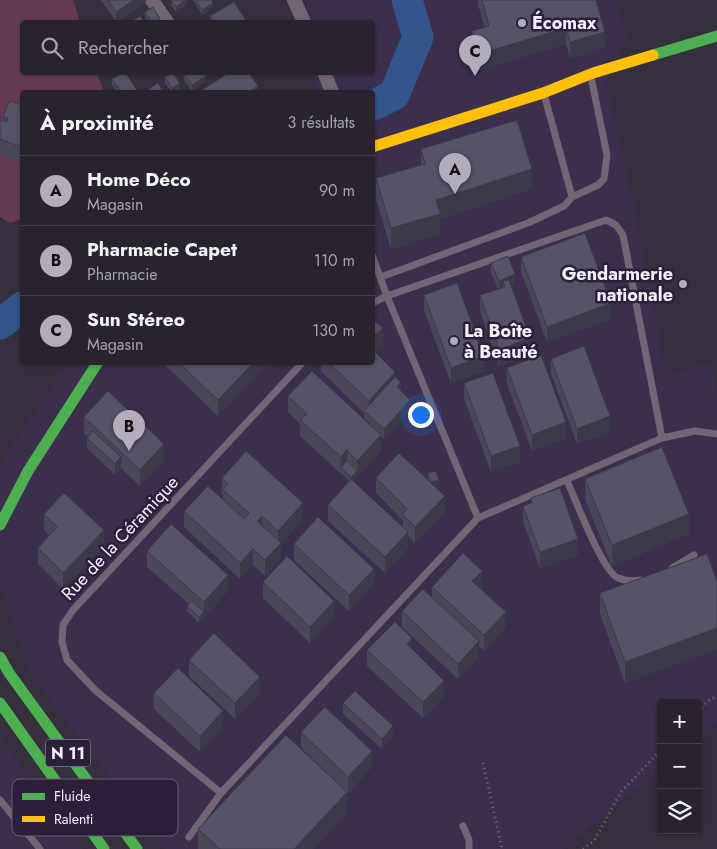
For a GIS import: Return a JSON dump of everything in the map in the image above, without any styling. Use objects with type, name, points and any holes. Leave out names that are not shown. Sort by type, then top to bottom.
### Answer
[{"type":"main road","points":[[375,146],[543,92],[590,74],[717,36]]},
{"type":"main road","points":[[0,525],[28,471],[96,365]]},
{"type":"main road","points":[[0,502],[28,471]]},
{"type":"main road","name":"N 11","points":[[0,657],[9,673],[86,779]]},
{"type":"main road","name":"N 11","points":[[0,703],[54,779]]},
{"type":"main road","name":"N 11","points":[[95,836],[104,849]]},
{"type":"main road","name":"N 11","points":[[128,836],[137,849]]},
{"type":"street","points":[[152,0],[167,20]]},
{"type":"street","points":[[294,0],[303,20]]},
{"type":"street","points":[[325,75],[331,90]]},
{"type":"lane","points":[[381,277],[528,223],[564,206],[572,197],[598,185],[604,179],[607,169],[607,155],[590,74]]},
{"type":"lane","points":[[543,92],[572,197]]},
{"type":"lane","points":[[375,302],[386,296],[606,220],[616,225],[623,235],[662,438]]},
{"type":"lane","points":[[375,262],[386,296],[478,518]]},
{"type":"lane","name":"Rue de la Céramique","points":[[221,794],[95,690],[67,660],[62,642],[63,625],[73,610],[300,365]]},
{"type":"lane","points":[[189,836],[221,794],[478,518],[567,481],[662,438],[696,431],[717,434]]},
{"type":"lane","points":[[567,481],[604,564],[617,578],[633,581],[647,580]]},
{"type":"lane","points":[[662,574],[694,555]]},
{"type":"lane","points":[[0,800],[12,815]]},
{"type":"lane","points":[[463,826],[469,840],[469,849]]},
{"type":"lane","points":[[29,836],[40,849]]},
{"type":"path","points":[[702,707],[717,696]]},
{"type":"path","points":[[583,849],[594,841],[620,792],[657,754]]},
{"type":"path","points":[[483,763],[502,849]]},
{"type":"shaded area","points":[[0,0],[73,0],[79,20],[20,20],[20,75],[98,75],[103,90],[20,90],[20,220],[10,223],[0,217]]},
{"type":"shaded area","points":[[306,0],[616,0],[627,35],[606,81],[635,207],[666,375],[711,363],[717,397],[717,722],[702,735],[702,699],[657,699],[657,772],[564,849],[164,849],[154,836],[178,836],[178,779],[111,779],[29,672],[0,586],[0,462],[68,365],[375,365],[375,90],[314,90],[313,75],[375,75],[375,20],[308,20]]},
{"type":"shaded area","points":[[0,737],[31,779],[12,779],[12,836],[73,836],[83,849],[0,849]]},
{"type":"building","points":[[108,0],[134,0],[116,12]]},
{"type":"building","points":[[171,0],[185,0],[176,7]]},
{"type":"building","points":[[196,0],[211,0],[213,3],[202,10]]},
{"type":"building","name":"Écomax","points":[[482,0],[596,0],[605,32],[570,42],[566,28],[479,54],[472,31],[489,26]]},
{"type":"building","points":[[234,2],[246,20],[213,20],[210,16]]},
{"type":"building","points":[[153,7],[160,19],[151,20],[145,12]]},
{"type":"building","points":[[140,16],[143,20],[133,20]]},
{"type":"building","points":[[119,75],[127,75],[137,90],[120,90],[112,79]]},
{"type":"building","points":[[174,75],[180,84],[172,88],[165,77]]},
{"type":"building","points":[[185,75],[206,75],[206,76],[192,85]]},
{"type":"building","points":[[225,75],[250,75],[258,86],[252,90],[202,90]]},
{"type":"building","points":[[158,83],[162,90],[147,90]]},
{"type":"building","points":[[9,101],[20,104],[20,146],[0,139],[0,120],[7,122],[8,118],[3,117]]},
{"type":"building","points":[[517,120],[532,169],[436,200],[440,214],[391,228],[376,178],[425,164],[421,149]]},
{"type":"building","points":[[585,233],[611,303],[547,327],[521,257]]},
{"type":"building","points":[[508,256],[515,274],[499,281],[491,263]]},
{"type":"building","points":[[509,280],[530,338],[499,350],[480,295],[505,287],[503,281]]},
{"type":"building","name":"La Boîte à Beauté","points":[[457,283],[484,356],[451,368],[424,295]]},
{"type":"building","points":[[375,321],[383,328],[375,335]]},
{"type":"building","points":[[584,346],[610,416],[577,429],[551,359]]},
{"type":"building","points":[[375,352],[395,372],[369,401],[331,365],[375,365]]},
{"type":"building","points":[[541,355],[566,422],[532,435],[507,368]]},
{"type":"building","points":[[181,365],[251,365],[218,400]]},
{"type":"building","points":[[312,371],[381,435],[357,461],[347,450],[341,457],[300,420],[307,414],[288,396]]},
{"type":"building","points":[[493,373],[520,446],[491,456],[464,383]]},
{"type":"building","points":[[395,377],[401,382],[397,387],[410,400],[384,429],[364,411]]},
{"type":"building","points":[[108,391],[164,444],[140,470],[84,417]]},
{"type":"building","points":[[93,431],[121,457],[115,464],[87,438]]},
{"type":"building","points":[[662,447],[689,514],[612,545],[585,479]]},
{"type":"building","points":[[246,451],[303,503],[278,531],[262,516],[257,521],[281,543],[265,560],[253,549],[240,563],[184,511],[208,486],[244,519],[249,513],[223,490],[228,484],[222,478]]},
{"type":"building","points":[[399,453],[445,496],[415,527],[403,515],[407,509],[376,478]]},
{"type":"building","points":[[347,461],[357,471],[351,477],[341,468]]},
{"type":"building","points":[[436,471],[439,480],[431,482],[428,473]]},
{"type":"building","points":[[351,479],[408,532],[385,557],[328,505]]},
{"type":"building","points":[[560,488],[578,539],[540,552],[523,506],[532,503],[531,498]]},
{"type":"building","points":[[64,493],[104,530],[63,573],[38,548],[57,527],[44,514]]},
{"type":"building","points":[[318,517],[374,569],[349,595],[294,544]]},
{"type":"building","points":[[171,524],[228,575],[204,602],[147,551]]},
{"type":"building","points":[[463,553],[482,571],[472,581],[506,612],[484,635],[432,587]]},
{"type":"building","points":[[707,554],[717,581],[717,628],[625,662],[600,593]]},
{"type":"building","points":[[287,556],[334,601],[310,627],[263,582]]},
{"type":"building","points":[[423,589],[479,641],[458,664],[402,611]]},
{"type":"building","points":[[192,601],[204,612],[199,617],[187,606]]},
{"type":"building","points":[[395,622],[412,638],[407,644],[444,681],[423,702],[367,650]]},
{"type":"building","points":[[214,633],[260,677],[235,703],[189,660]]},
{"type":"building","points":[[178,668],[223,711],[200,736],[154,693]]},
{"type":"building","points":[[355,691],[393,726],[382,739],[343,703]]},
{"type":"building","points":[[325,707],[372,751],[348,777],[301,732]]},
{"type":"building","points":[[286,735],[347,792],[294,849],[220,849],[198,829]]},
{"type":"waterway","points":[[375,104],[394,95],[418,37],[407,0]]},
{"type":"waterway","points":[[0,324],[20,309]]},
{"type":"traffic: fast","points":[[653,55],[717,36]]},
{"type":"traffic: fast","points":[[0,525],[28,471],[96,365]]},
{"type":"traffic: fast","points":[[0,657],[9,673],[86,779]]},
{"type":"traffic: fast","points":[[0,703],[54,779]]},
{"type":"traffic: fast","points":[[95,836],[104,849]]},
{"type":"traffic: fast","points":[[128,836],[137,849]]},
{"type":"traffic: slow","points":[[375,146],[543,93],[593,73],[653,55]]},
{"type":"place","name":"Écomax","points":[[522,23]]},
{"type":"place","name":"Sun Stéreo","points":[[475,76]]},
{"type":"place","name":"Home Déco","points":[[455,194]]},
{"type":"place","name":"Gendarmerie nationale","points":[[683,284]]},
{"type":"place","name":"La Boîte à Beauté","points":[[454,341]]},
{"type":"place","name":"Pharmacie Capet","points":[[129,451]]}]
